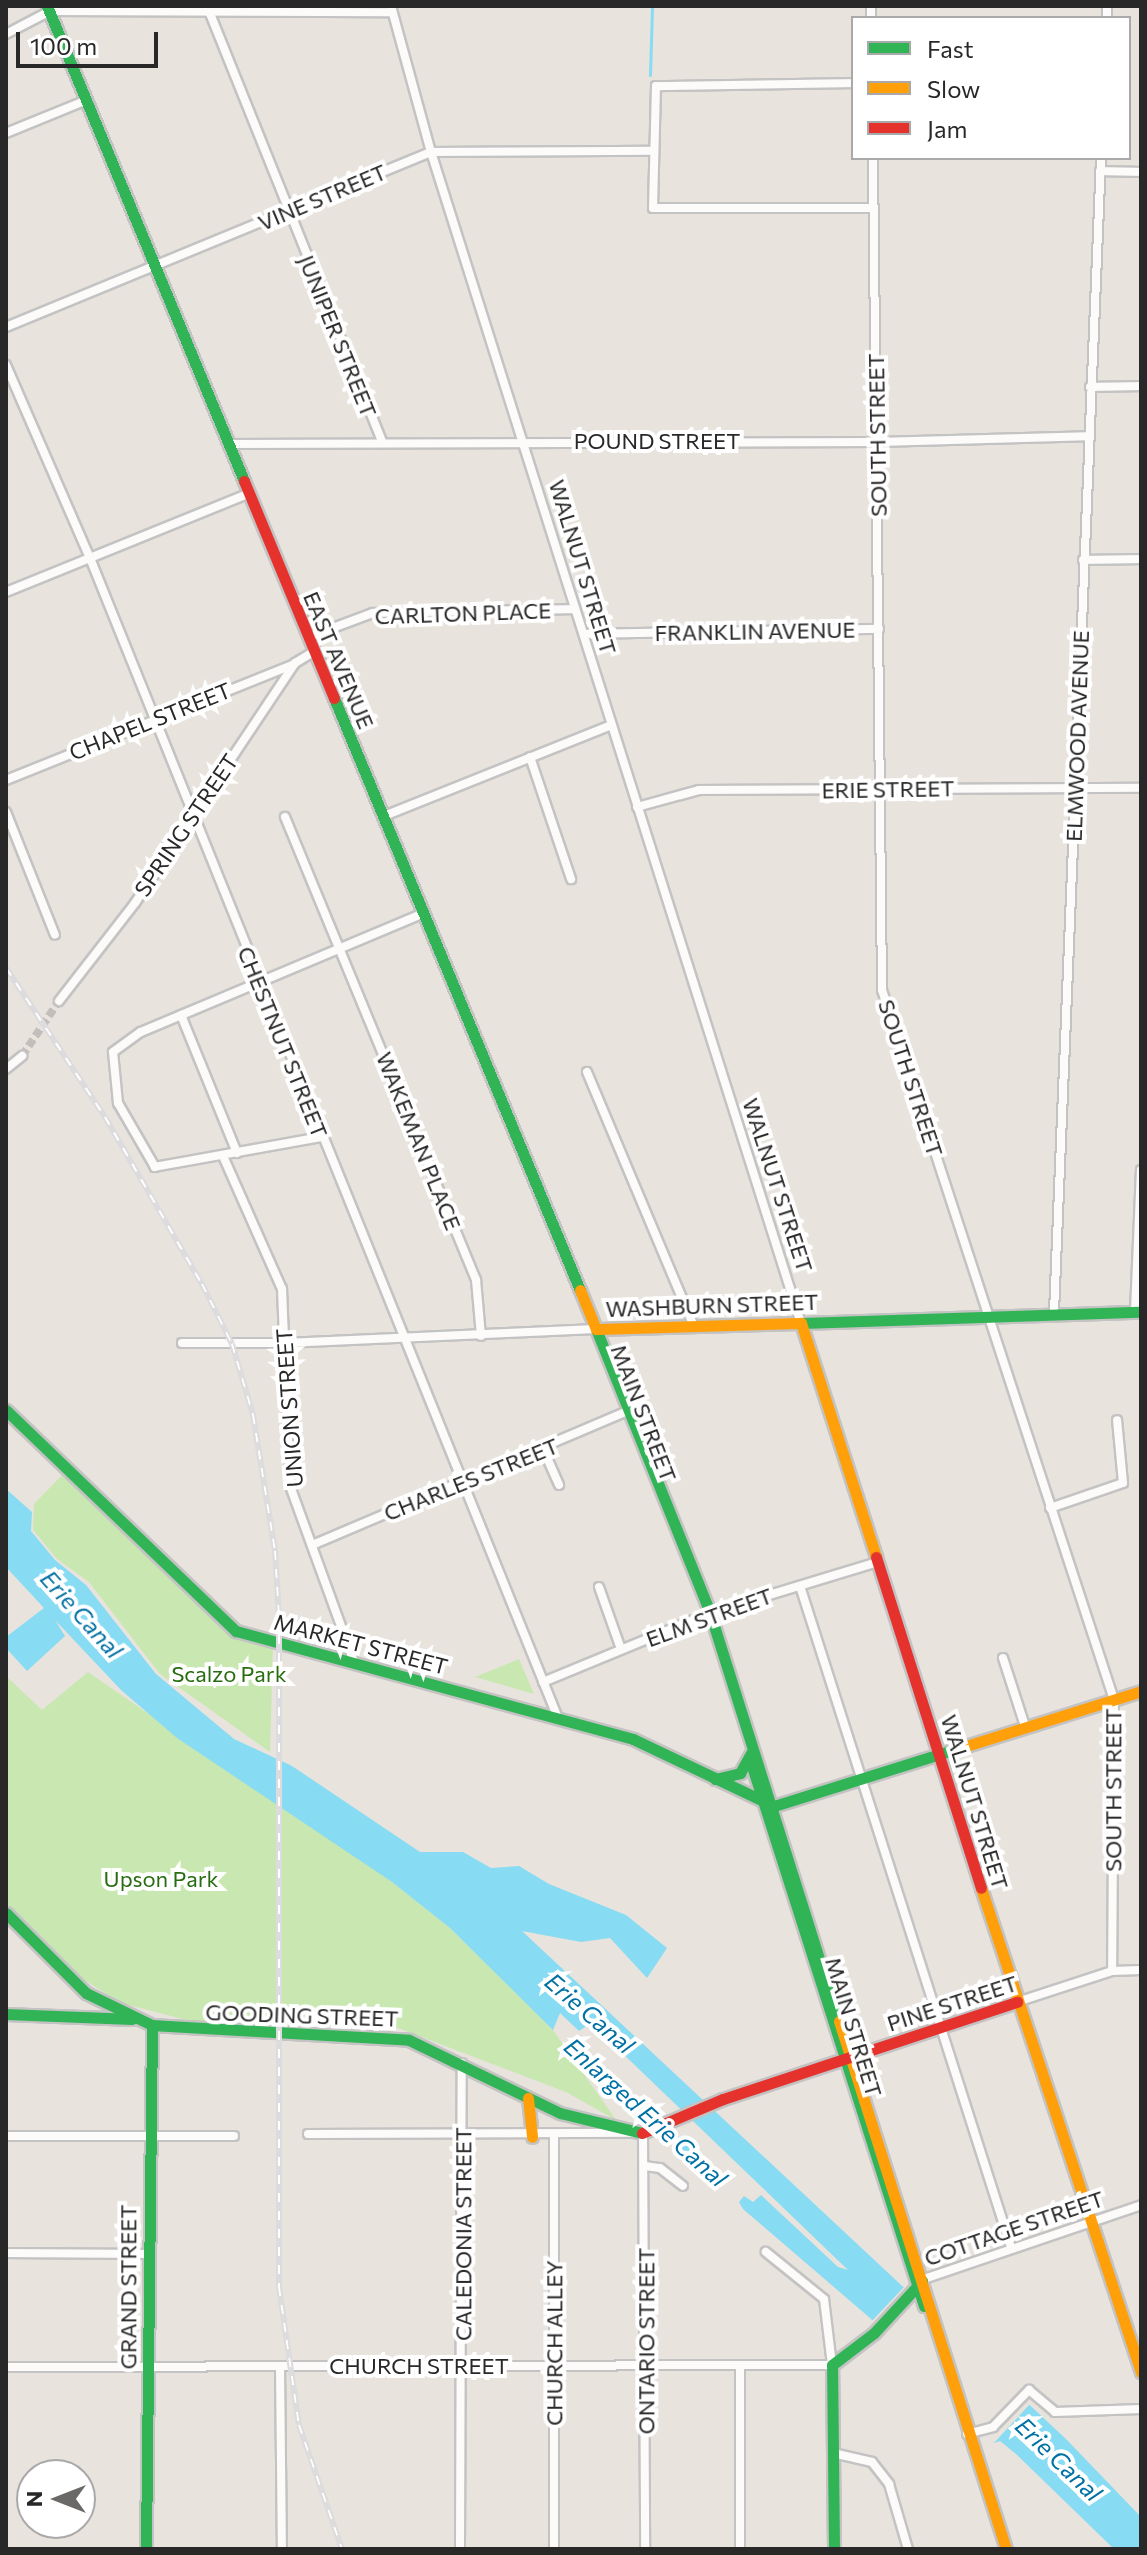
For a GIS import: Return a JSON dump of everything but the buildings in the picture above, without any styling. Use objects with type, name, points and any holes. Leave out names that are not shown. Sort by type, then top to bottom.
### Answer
[{"type":"main road","name":"EAST AVENUE","points":[[48,8],[247,494],[384,816],[420,915],[596,1329]]},
{"type":"main road","name":"WASHBURN STREET","points":[[596,1329],[1138,1312]]},
{"type":"main road","name":"WALNUT STREET","points":[[801,1323],[1088,2222],[1141,2372]]},
{"type":"main road","name":"MAIN STREET","points":[[596,1329],[754,1745],[769,1804],[923,2303],[959,2413],[972,2430]]},
{"type":"main road","name":"MARKET STREET","points":[[6,1410],[236,1631],[633,1739],[769,1804]]},
{"type":"main road","name":"MAIN STREET","points":[[706,1615],[749,1757],[769,1804]]},
{"type":"main road","points":[[769,1804],[862,1780],[1141,1691]]},
{"type":"main road","points":[[715,1779],[740,1773],[754,1745]]},
{"type":"main road","points":[[6,1913],[86,1993]]},
{"type":"main road","name":"GOODING STREET","points":[[54,2013],[83,2006],[86,1993],[132,2019]]},
{"type":"main road","name":"PINE STREET","points":[[643,2133],[723,2099],[1017,2002]]},
{"type":"main road","name":"GOODING STREET","points":[[6,2014],[54,2013],[132,2019],[152,2025],[409,2040],[462,2062],[528,2098],[589,2123],[643,2133]]},
{"type":"main road","name":"GRAND STREET","points":[[146,2549],[152,2025]]},
{"type":"main road","points":[[528,2098],[532,2137]]},
{"type":"main road","name":"MAIN STREET","points":[[918,2286],[935,2314],[1006,2549]]},
{"type":"main road","name":"COTTAGE STREET","points":[[832,2365],[874,2333],[918,2286]]},
{"type":"main road","points":[[832,2365],[834,2549]]},
{"type":"street","points":[[6,34],[48,8],[391,9]]},
{"type":"street","name":"JUNIPER STREET","points":[[207,9],[382,442]]},
{"type":"street","name":"WALNUT STREET","points":[[391,9],[431,152],[801,1323]]},
{"type":"street","points":[[851,83],[656,86],[653,208],[874,208]]},
{"type":"street","points":[[6,133],[87,100]]},
{"type":"street","name":"VINE STREET","points":[[6,327],[431,152],[654,151]]},
{"type":"street","name":"SOUTH STREET","points":[[873,160],[883,789],[882,990],[1114,1700],[1112,1971]]},
{"type":"street","name":"ELMWOOD AVENUE","points":[[1054,1313],[1087,436],[1101,160]]},
{"type":"street","points":[[1100,171],[1141,172]]},
{"type":"street","name":"CHESTNUT STREET","points":[[6,365],[90,558],[192,819],[558,1718]]},
{"type":"street","points":[[1090,387],[1141,386]]},
{"type":"street","name":"POUND STREET","points":[[228,444],[523,440],[878,442],[1087,436]]},
{"type":"street","points":[[6,592],[247,494]]},
{"type":"street","points":[[1083,560],[1141,559]]},
{"type":"street","name":"CARLTON PLACE","points":[[307,638],[373,613],[575,609]]},
{"type":"street","name":"FRANKLIN AVENUE","points":[[584,634],[879,629]]},
{"type":"street","name":"SPRING STREET","points":[[59,1001],[192,819],[295,663],[313,652]]},
{"type":"street","name":"CHAPEL STREET","points":[[6,780],[295,663]]},
{"type":"street","points":[[384,816],[611,725]]},
{"type":"street","points":[[530,757],[571,879]]},
{"type":"street","name":"ERIE STREET","points":[[637,807],[699,790],[1141,788]]},
{"type":"street","points":[[6,812],[55,935]]},
{"type":"street","name":"WAKEMAN PLACE","points":[[285,817],[476,1280],[481,1336]]},
{"type":"street","points":[[321,1137],[155,1167],[118,1103],[113,1052],[141,1032],[420,915]]},
{"type":"street","points":[[181,1015],[237,1153]]},
{"type":"street","points":[[6,1069],[22,1056]]},
{"type":"street","points":[[587,1072],[694,1327]]},
{"type":"street","name":"UNION STREET","points":[[223,1156],[282,1289],[290,1486],[354,1662]]},
{"type":"street","points":[[1138,1312],[1141,1170]]},
{"type":"street","name":"WASHBURN STREET","points":[[182,1343],[404,1339],[596,1329]]},
{"type":"street","name":"CHARLES STREET","points":[[312,1545],[544,1451],[625,1412]]},
{"type":"street","points":[[1050,1508],[1123,1483],[1117,1420]]},
{"type":"street","points":[[544,1451],[559,1485]]},
{"type":"street","name":"ELM STREET","points":[[543,1682],[706,1615],[878,1562]]},
{"type":"street","points":[[800,1586],[1011,2247]]},
{"type":"street","points":[[599,1587],[621,1649]]},
{"type":"street","points":[[1003,1658],[1025,1726]]},
{"type":"street","name":"PINE STREET","points":[[1017,2002],[1112,1971],[1141,1970]]},
{"type":"street","name":"CALEDONIA STREET","points":[[460,2549],[462,2062]]},
{"type":"street","points":[[308,2134],[554,2137],[643,2133]]},
{"type":"street","name":"ONTARIO STREET","points":[[643,2133],[645,2549]]},
{"type":"street","points":[[6,2136],[234,2136]]},
{"type":"street","name":"CHURCH ALLEY","points":[[554,2137],[554,2549]]},
{"type":"street","points":[[645,2166],[660,2168],[683,2186]]},
{"type":"street","name":"COTTAGE STREET","points":[[918,2286],[1011,2247],[1141,2205]]},
{"type":"street","points":[[766,2252],[824,2299],[832,2365]]},
{"type":"street","points":[[6,2253],[149,2254]]},
{"type":"street","points":[[740,2365],[740,2549]]},
{"type":"street","name":"CHURCH STREET","points":[[6,2367],[832,2365]]},
{"type":"street","points":[[280,2366],[282,2549]]},
{"type":"street","points":[[972,2430],[993,2427],[1029,2390],[1055,2412],[1141,2409]]},
{"type":"street","points":[[833,2453],[872,2462],[889,2484],[908,2549]]},
{"type":"green space","name":"Scalzo Park","points":[[68,1469],[235,1633],[273,1643],[270,1752],[160,1674],[89,1582],[57,1559],[33,1530],[34,1504]]},
{"type":"green space","points":[[519,1659],[534,1694],[475,1677]]},
{"type":"green space","name":"Upson Park","points":[[88,1672],[392,1882],[450,1928],[553,2030],[616,2120],[566,2092],[398,2028],[194,2022],[121,2003],[67,1969],[6,1905],[6,1676],[42,1710]]},
{"type":"water","name":"Erie Canal","points":[[6,1489],[32,1512],[31,1531],[55,1560],[86,1585],[156,1674],[234,1739],[292,1766],[420,1852],[463,1852],[491,1868],[519,1866],[549,1884],[626,1915],[667,1948],[647,1978],[610,1938],[581,1942],[522,1931],[1066,2439],[1141,2517],[1141,2549],[1114,2549],[1016,2454],[1000,2441],[994,2443],[870,2318],[743,2209],[739,2202],[744,2196],[753,2202],[761,2195],[838,2267],[848,2270],[591,2023],[579,2031],[560,2013],[553,2030],[450,1928],[392,1882],[177,1738],[121,1690],[55,1620],[65,1636],[27,1671],[6,1648],[6,1637],[44,1608],[6,1567]]},
{"type":"water","points":[[602,2064],[698,2155],[693,2161],[596,2071]]},
{"type":"pier","points":[[904,2287],[1030,2404],[994,2443],[870,2323]]},
{"type":"waterway","points":[[650,75],[652,6]]},
{"type":"waterway","name":"Enlarged Erie Canal","points":[[580,2052],[606,2076]]},
{"type":"tunnel","points":[[22,1056],[59,1001]]},
{"type":"railway","points":[[6,968],[105,1117],[202,1284],[232,1344],[253,1415],[275,1551],[279,1617],[279,2287],[299,2425],[342,2549]]},
{"type":"traffic: fast","points":[[47,6],[244,481]]},
{"type":"traffic: fast","points":[[334,698],[580,1290]]},
{"type":"traffic: fast","points":[[801,1323],[1141,1312]]},
{"type":"traffic: fast","points":[[596,1329],[710,1613],[839,2021]]},
{"type":"traffic: fast","points":[[6,1410],[236,1631],[633,1739],[774,1806],[953,1750]]},
{"type":"traffic: fast","points":[[715,1779],[740,1773],[751,1753]]},
{"type":"traffic: fast","points":[[751,1763],[924,2306]]},
{"type":"traffic: fast","points":[[6,1913],[86,1993],[152,2025],[146,2549]]},
{"type":"traffic: fast","points":[[6,2014],[132,2019]]},
{"type":"traffic: fast","points":[[152,2025],[409,2040],[560,2113],[642,2133]]},
{"type":"traffic: fast","points":[[834,2549],[832,2365],[874,2333],[922,2281]]},
{"type":"traffic: slow","points":[[580,1290],[596,1329],[801,1323],[876,1557]]},
{"type":"traffic: slow","points":[[953,1750],[1141,1691]]},
{"type":"traffic: slow","points":[[981,1888],[1141,2372]]},
{"type":"traffic: slow","points":[[839,2021],[1006,2549]]},
{"type":"traffic: slow","points":[[528,2098],[532,2137]]},
{"type":"traffic: jam","points":[[244,481],[334,698]]},
{"type":"traffic: jam","points":[[876,1557],[981,1888]]},
{"type":"traffic: jam","points":[[642,2133],[723,2099],[1017,2002]]}]
